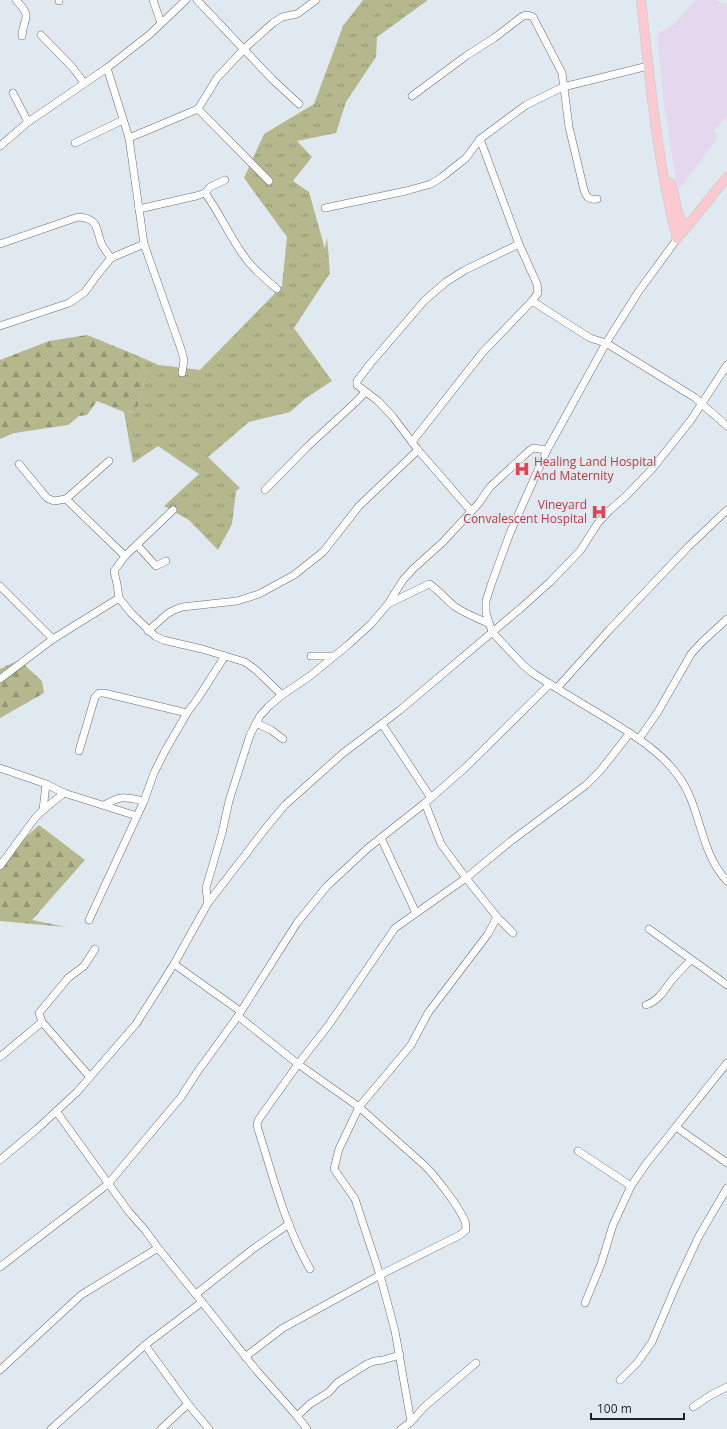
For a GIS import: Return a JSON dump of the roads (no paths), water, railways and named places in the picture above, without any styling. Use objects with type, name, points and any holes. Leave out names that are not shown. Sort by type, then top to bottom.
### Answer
[{"type":"main road","points":[[641,0],[655,128],[670,215],[677,240]]},
{"type":"main road","points":[[647,0],[661,129],[667,168],[678,213],[684,230]]},
{"type":"main road","points":[[677,240],[727,177]]},
{"type":"main road","points":[[678,213],[689,216],[696,215]]},
{"type":"street","points":[[16,0],[22,6],[27,18],[22,27],[22,36]]},
{"type":"street","points":[[153,0],[161,23]]},
{"type":"street","points":[[0,146],[28,122],[107,68],[149,35],[186,0]]},
{"type":"street","points":[[197,0],[299,104]]},
{"type":"street","points":[[129,138],[198,109],[216,78],[245,48],[282,16],[297,14],[316,0]]},
{"type":"street","points":[[412,96],[523,16],[528,15],[533,17],[562,73],[569,127],[584,190],[588,198],[592,200],[597,199]]},
{"type":"street","points":[[41,35],[73,68],[84,83]]},
{"type":"street","points":[[324,208],[406,191],[431,184],[466,158],[480,139],[526,105],[563,87],[648,66]]},
{"type":"street","points":[[107,68],[129,138],[144,244],[182,349],[184,360],[182,373]]},
{"type":"street","points":[[13,93],[28,122]]},
{"type":"street","points":[[198,109],[269,181]]},
{"type":"street","points":[[75,143],[123,120]]},
{"type":"street","points":[[412,442],[482,353],[538,293],[537,284],[519,244],[480,139]]},
{"type":"street","points":[[139,209],[205,193],[210,187],[225,180]]},
{"type":"street","points":[[205,193],[217,209],[230,235],[245,258],[277,289]]},
{"type":"street","points":[[0,244],[78,217],[89,218],[95,223],[103,246],[111,258]]},
{"type":"street","points":[[677,240],[639,291],[606,343],[547,450],[510,534],[491,585],[486,602],[486,613],[492,632],[524,666],[534,674],[639,739],[658,753],[668,763],[687,790],[710,857],[717,870],[727,881]]},
{"type":"street","points":[[0,326],[69,303],[79,297],[89,287],[111,258],[144,244]]},
{"type":"street","points":[[471,511],[418,450],[393,417],[378,401],[357,385],[356,381],[425,300],[446,282],[465,270],[519,244]]},
{"type":"street","points":[[532,301],[590,338],[606,343],[702,403],[727,426]]},
{"type":"street","points":[[0,1160],[56,1111],[90,1077],[136,1024],[174,964],[208,903],[285,805],[342,754],[382,724],[521,608],[580,551],[598,523],[652,469],[691,420],[727,365]]},
{"type":"street","points":[[265,490],[307,447],[365,392]]},
{"type":"street","points":[[208,903],[206,888],[222,833],[229,801],[250,735],[260,716],[282,695],[310,676],[372,624],[388,604],[403,580],[479,503],[490,487],[528,451],[533,448],[547,450]]},
{"type":"street","points":[[148,631],[174,610],[182,607],[237,601],[259,594],[294,575],[323,552],[359,506],[418,450]]},
{"type":"street","points":[[19,464],[47,498],[54,501],[66,500],[109,461]]},
{"type":"street","points":[[66,500],[125,556]]},
{"type":"street","points":[[172,510],[125,556],[114,571],[119,598],[148,631],[155,636],[163,640],[245,662],[256,670],[282,695]]},
{"type":"street","points":[[557,688],[610,629],[688,547],[727,510]]},
{"type":"street","points":[[137,545],[156,566],[166,562]]},
{"type":"street","points":[[388,604],[429,584],[454,606],[469,615],[488,623]]},
{"type":"street","points":[[0,586],[54,639]]},
{"type":"street","points":[[0,679],[54,639],[119,598]]},
{"type":"street","points":[[639,739],[659,710],[691,654],[727,619]]},
{"type":"street","points":[[89,920],[144,801],[162,756],[187,712],[198,698],[225,656]]},
{"type":"street","points":[[311,656],[332,656]]},
{"type":"street","points":[[0,1267],[108,1184],[181,1097],[260,983],[297,923],[309,906],[327,886],[381,838],[465,768],[550,684]]},
{"type":"street","points":[[79,751],[95,697],[99,693],[187,712]]},
{"type":"street","points":[[256,723],[271,730],[282,739]]},
{"type":"street","points":[[382,724],[428,800],[441,844],[497,917],[513,933]]},
{"type":"street","points":[[310,1269],[302,1255],[290,1224],[257,1124],[264,1110],[328,1026],[395,928],[466,878],[511,841],[586,785],[600,771],[630,733]]},
{"type":"street","points":[[0,768],[64,792],[137,816]]},
{"type":"street","points":[[43,810],[46,784]]},
{"type":"street","points":[[0,866],[35,818],[64,792]]},
{"type":"street","points":[[104,805],[117,798],[125,797],[144,801]]},
{"type":"street","points":[[381,838],[416,913]]},
{"type":"street","points":[[411,1422],[395,1331],[380,1275],[355,1199],[334,1169],[339,1149],[360,1107],[411,1045],[428,1013],[488,934],[497,917]]},
{"type":"street","points":[[649,929],[727,985]]},
{"type":"street","points":[[90,1077],[42,1022],[39,1012],[55,996],[68,978],[84,966],[95,949]]},
{"type":"street","points":[[646,1005],[652,1003],[662,994],[691,960]]},
{"type":"street","points":[[174,964],[239,1014],[298,1064],[360,1107],[429,1170],[454,1204],[465,1222],[466,1230],[460,1235],[380,1275],[283,1328],[245,1356]]},
{"type":"street","points":[[0,1057],[42,1022]]},
{"type":"street","points":[[585,1303],[601,1264],[613,1225],[631,1186],[646,1164],[727,1062]]},
{"type":"street","points":[[56,1111],[129,1212],[146,1230],[158,1248],[245,1356],[307,1429]]},
{"type":"street","points":[[676,1127],[727,1163]]},
{"type":"street","points":[[578,1151],[631,1186]]},
{"type":"street","points":[[620,1380],[637,1363],[652,1342],[699,1236],[727,1188]]},
{"type":"street","points":[[196,1294],[253,1248],[290,1224]]},
{"type":"street","points":[[0,1370],[81,1295],[158,1248]]},
{"type":"street","points":[[51,1429],[145,1345],[202,1302]]},
{"type":"street","points":[[145,1345],[188,1404],[209,1429]]},
{"type":"street","points":[[297,1416],[310,1404],[329,1392],[337,1383],[367,1364],[375,1360],[383,1360],[400,1355]]},
{"type":"street","points":[[401,1429],[411,1422],[424,1407],[476,1363]]},
{"type":"street","points":[[693,1407],[711,1395],[727,1387]]},
{"type":"street","points":[[161,1429],[188,1404]]},
{"type":"place","name":"Healing Land Hospital And Maternity","points":[[522,469]]},
{"type":"place","name":"Vineyard Convalescent Hospital","points":[[599,512]]}]
